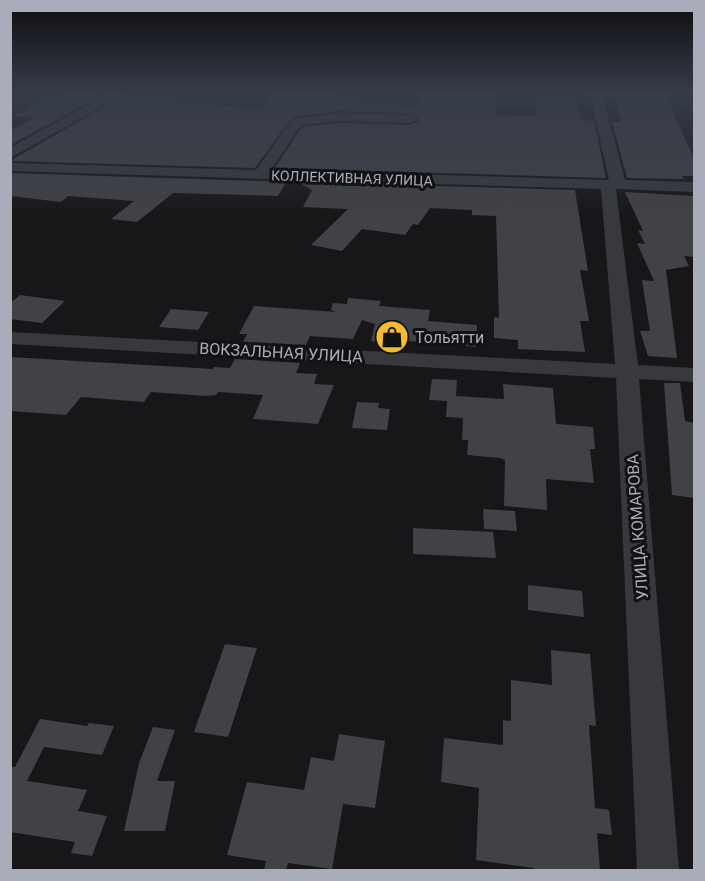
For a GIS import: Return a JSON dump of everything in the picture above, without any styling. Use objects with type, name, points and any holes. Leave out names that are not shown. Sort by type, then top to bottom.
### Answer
[{"type":"street","points":[[10,154],[44,135]]},
{"type":"street","points":[[260,175],[288,135]]},
{"type":"street","name":"УЛИЦА КОМАРОВА","points":[[604,135],[613,185],[627,371],[658,870]]},
{"type":"street","name":"КОЛЛЕКТИВНАЯ УЛИЦА","points":[[10,167],[694,187]]},
{"type":"street","name":"ВОКЗАЛЬНАЯ УЛИЦА","points":[[10,338],[694,375]]},
{"type":"building","points":[[10,135],[28,135],[10,145]]},
{"type":"building","points":[[55,135],[279,135],[255,168],[10,161]]},
{"type":"building","points":[[297,135],[597,135],[606,178],[275,168]]},
{"type":"building","points":[[616,135],[684,135],[694,158],[694,176],[682,176],[684,179],[627,178]]},
{"type":"building","points":[[10,173],[286,182],[278,196],[173,193],[137,222],[111,219],[134,201],[68,196],[61,202],[10,196]]},
{"type":"building","points":[[298,182],[575,190],[588,271],[580,270],[589,321],[580,321],[585,352],[518,349],[518,340],[494,338],[494,317],[499,318],[496,216],[472,215],[472,210],[430,208],[418,225],[413,224],[405,235],[362,229],[342,251],[311,245],[348,209],[303,207],[312,190]]},
{"type":"building","points":[[625,192],[694,196],[694,257],[684,256],[689,266],[666,270],[677,358],[648,356],[640,331],[650,331],[642,280],[654,281],[637,243],[645,244],[638,230],[643,231]]},
{"type":"building","points":[[20,295],[65,301],[42,323],[10,319],[10,303]]},
{"type":"building","points":[[348,298],[381,301],[379,306],[430,310],[428,321],[477,325],[476,347],[397,340],[397,343],[371,341],[375,324],[362,320],[353,339],[310,336],[306,345],[243,342],[247,334],[239,334],[254,306],[336,312],[331,310],[333,303],[347,304]]},
{"type":"building","points":[[171,309],[209,312],[198,330],[159,327]]},
{"type":"building","points":[[10,357],[213,369],[214,367],[230,368],[235,359],[300,363],[296,373],[317,374],[314,384],[334,385],[318,424],[253,419],[263,395],[218,392],[216,395],[206,396],[151,392],[144,402],[81,397],[66,415],[10,411]]},
{"type":"building","points":[[432,379],[457,380],[456,396],[504,399],[503,384],[553,388],[556,424],[593,427],[595,449],[590,449],[594,483],[546,479],[547,510],[504,506],[505,460],[467,455],[468,440],[462,440],[463,418],[446,417],[447,401],[429,400]]},
{"type":"building","points":[[664,383],[680,383],[685,421],[694,423],[694,498],[672,495]]},
{"type":"building","points":[[357,402],[379,403],[378,408],[390,409],[387,430],[352,428]]},
{"type":"building","points":[[483,509],[515,511],[517,531],[484,529]]},
{"type":"building","points":[[413,528],[493,532],[496,558],[413,554]]},
{"type":"building","points":[[528,585],[582,591],[584,617],[528,610]]},
{"type":"building","points":[[225,644],[257,648],[228,737],[194,732]]},
{"type":"building","points":[[551,650],[590,654],[596,726],[589,725],[595,808],[609,810],[612,835],[597,833],[600,870],[534,870],[534,868],[476,860],[479,788],[441,782],[444,738],[503,745],[503,720],[511,721],[511,680],[552,685]]},
{"type":"building","points":[[40,719],[87,726],[89,723],[114,726],[102,755],[44,747],[27,781],[87,790],[78,811],[107,816],[92,856],[71,853],[75,842],[10,832],[10,767],[15,767]]},
{"type":"building","points":[[153,727],[175,730],[157,781],[175,781],[165,831],[124,831],[139,763]]},
{"type":"building","points":[[339,734],[385,741],[375,808],[343,804],[332,869],[288,863],[286,870],[264,870],[266,861],[227,855],[247,782],[304,790],[311,757],[334,761]]},
{"type":"place","name":"Тольятти","points":[[392,337]]}]
